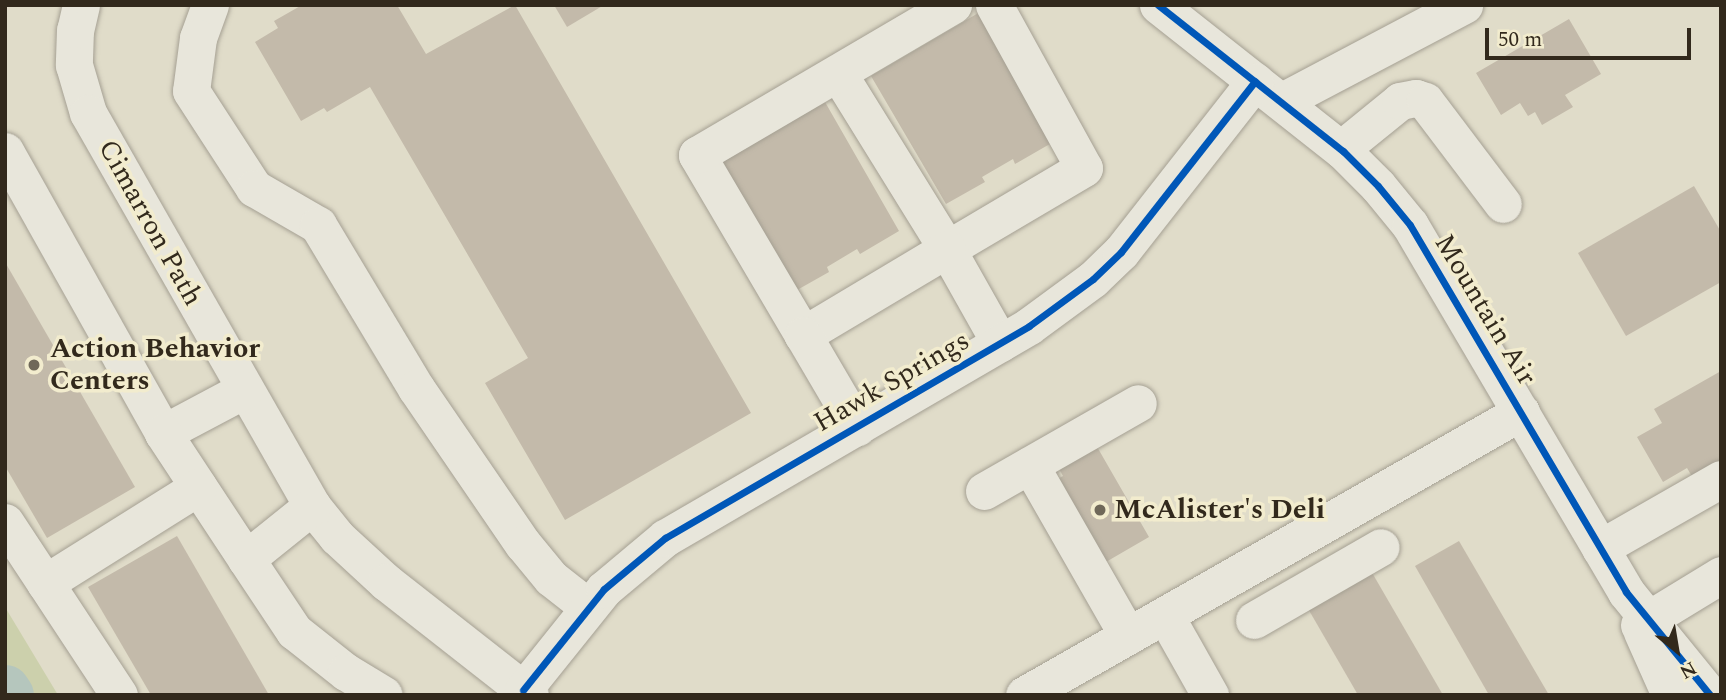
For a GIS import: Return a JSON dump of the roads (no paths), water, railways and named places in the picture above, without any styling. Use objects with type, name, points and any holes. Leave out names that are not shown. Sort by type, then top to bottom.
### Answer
[{"type":"street","name":"Cimarron Path","points":[[81,5],[75,30],[74,65],[88,113],[312,506],[337,537],[386,582],[527,692]]},
{"type":"street","points":[[210,5],[198,38],[191,91],[254,188],[318,225],[416,388],[523,544],[551,578],[588,607]]},
{"type":"street","points":[[857,427],[697,155],[953,5]]},
{"type":"street","points":[[803,335],[1084,168],[994,5]]},
{"type":"street","name":"Mountain Air","points":[[1158,5],[1341,149],[1378,186],[1410,225],[1638,612],[1670,695]]},
{"type":"street","points":[[1268,91],[1464,5]]},
{"type":"street","points":[[838,73],[947,249],[1000,343]]},
{"type":"street","name":"Hawk Springs","points":[[527,692],[588,607],[633,562],[665,538],[1063,304],[1121,252],[1268,91]]},
{"type":"street","points":[[1341,149],[1400,101],[1416,97],[1425,102],[1503,204]]},
{"type":"street","points":[[5,151],[163,433],[295,631],[346,673],[384,695]]},
{"type":"street","points":[[163,433],[244,390]]},
{"type":"street","points":[[984,491],[1138,403]]},
{"type":"street","points":[[1024,695],[1521,412]]},
{"type":"street","points":[[1030,465],[1128,636]]},
{"type":"street","points":[[1600,548],[1721,479]]},
{"type":"street","points":[[45,583],[198,487]]},
{"type":"street","points":[[246,559],[312,506]]},
{"type":"street","points":[[5,522],[119,695]]},
{"type":"street","points":[[1254,620],[1381,547]]},
{"type":"street","points":[[1638,612],[1721,575]]},
{"type":"street","name":"Mountain Air","points":[[1638,612],[1710,695]]},
{"type":"street","points":[[1165,615],[1210,695]]},
{"type":"waterway","points":[[5,689],[9,695]]},
{"type":"place","name":"Action Behavior Centers","points":[[34,365]]},
{"type":"place","name":"McAlister's Deli","points":[[1100,510]]}]
